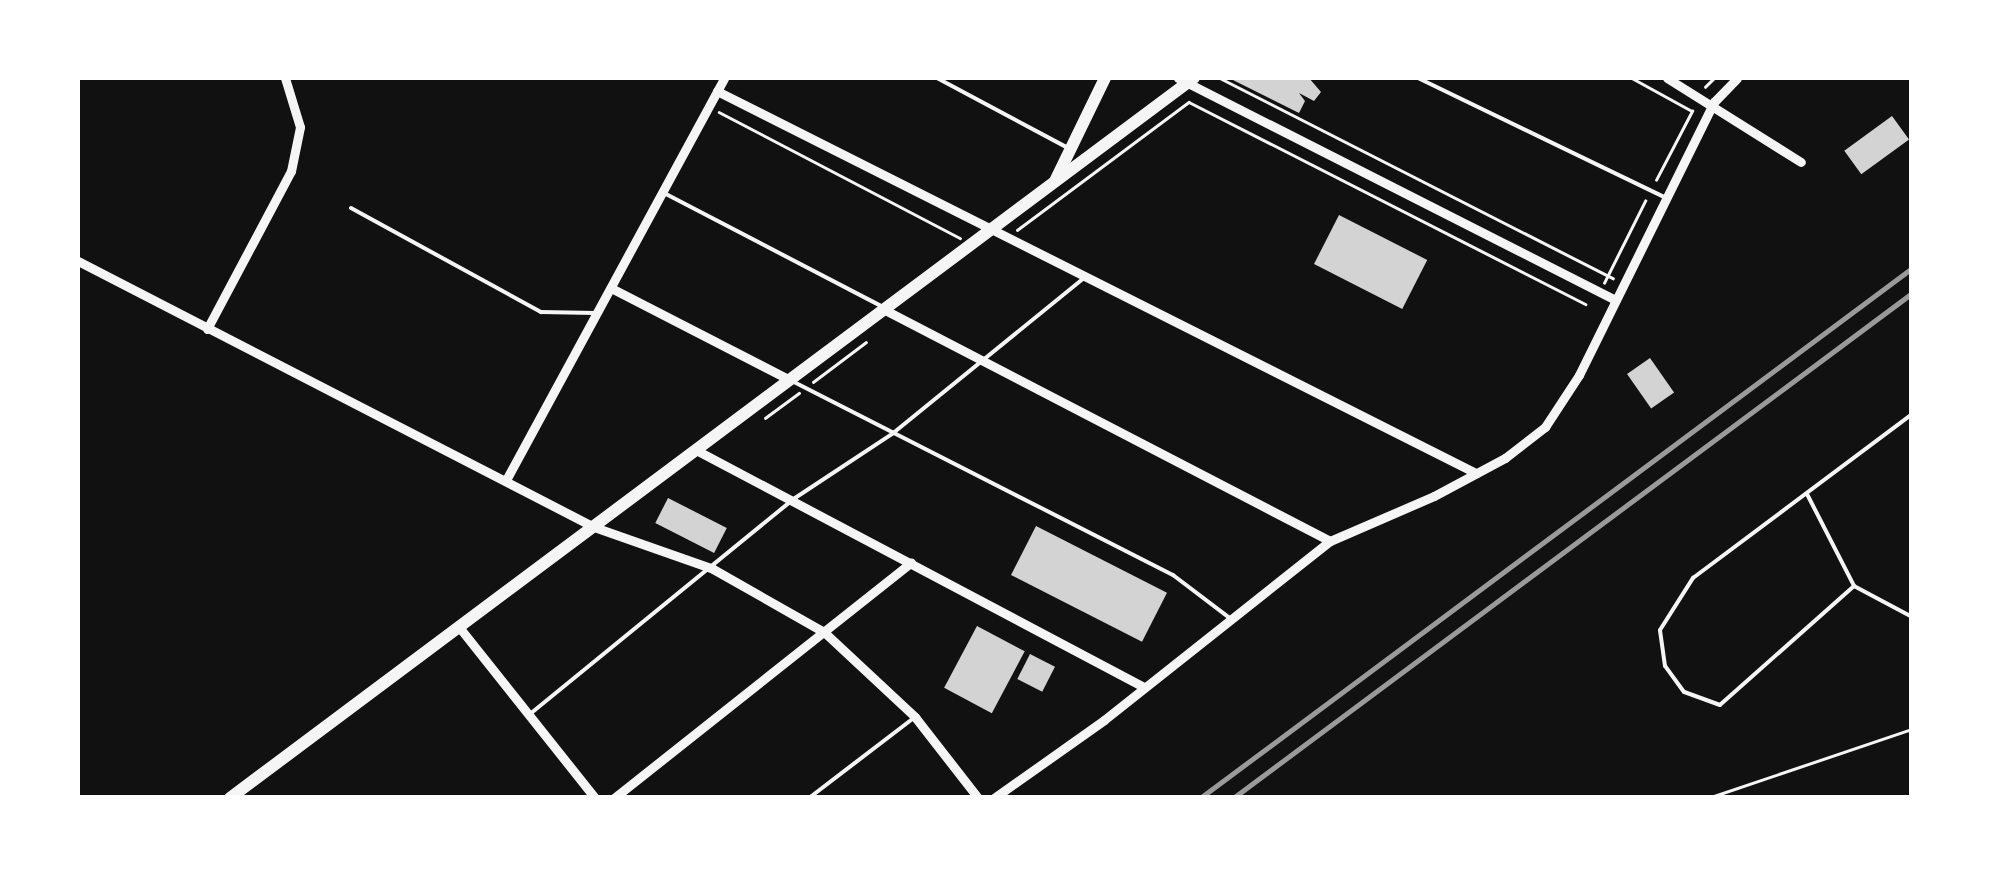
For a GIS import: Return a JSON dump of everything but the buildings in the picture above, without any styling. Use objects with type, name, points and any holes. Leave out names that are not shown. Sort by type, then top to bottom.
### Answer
[{"type":"main road","points":[[1054,182],[1105,78]]},
{"type":"main road","points":[[230,798],[885,310],[1186,79]]},
{"type":"street","points":[[207,329],[292,172],[300,127],[285,78]]},
{"type":"street","points":[[506,480],[600,313],[724,78]]},
{"type":"street","points":[[1667,78],[1714,102],[1802,162]]},
{"type":"street","points":[[994,798],[1330,541],[1476,473],[1545,427],[1615,300],[1714,102],[1736,78]]},
{"type":"street","points":[[1186,79],[1615,300]]},
{"type":"street","points":[[717,91],[1476,473]]},
{"type":"street","points":[[78,261],[594,527],[713,569],[824,632],[916,717],[978,798]]},
{"type":"street","points":[[613,289],[790,380]]},
{"type":"street","points":[[885,310],[978,364],[1330,541]]},
{"type":"street","points":[[696,450],[1142,686]]},
{"type":"street","points":[[614,798],[911,562]]},
{"type":"street","points":[[459,627],[596,798]]},
{"type":"lane","points":[[937,78],[1070,148]]},
{"type":"lane","points":[[1418,78],[1666,198]]},
{"type":"lane","points":[[664,193],[885,310]]},
{"type":"lane","points":[[351,208],[541,312],[600,313]]},
{"type":"lane","points":[[528,715],[713,569],[792,500],[892,434],[1084,278]]},
{"type":"lane","points":[[790,380],[1173,575],[1231,619]]},
{"type":"lane","points":[[1854,586],[1720,705],[1684,692],[1666,666],[1660,630],[1693,578],[1912,414]]},
{"type":"lane","points":[[1807,494],[1854,586],[1912,617]]},
{"type":"lane","points":[[809,798],[916,717]]},
{"type":"path","points":[[1220,78],[1623,283]]},
{"type":"path","points":[[1006,239],[1189,102],[1585,304]]},
{"type":"path","points":[[709,106],[972,244]]},
{"type":"path","points":[[1600,292],[1692,111]]},
{"type":"path","points":[[758,422],[867,341]]},
{"type":"path","points":[[1708,798],[1912,729]]},
{"type":"railway","points":[[1200,798],[1912,268]]},
{"type":"railway","points":[[1233,798],[1912,293]]}]
